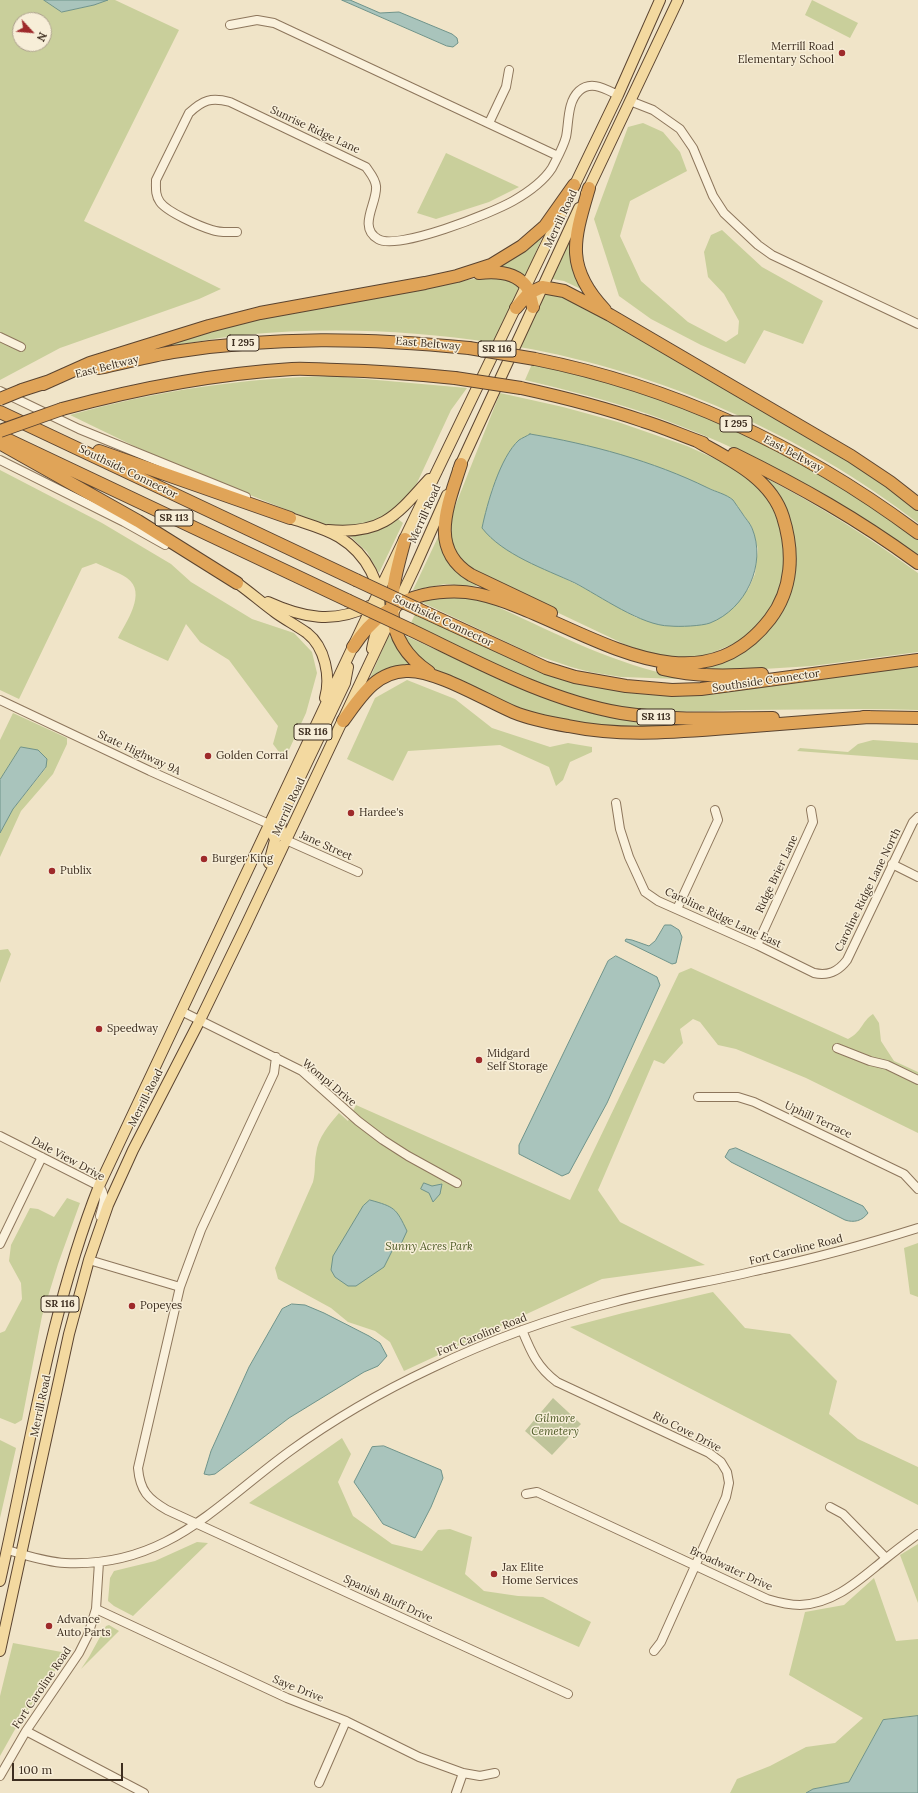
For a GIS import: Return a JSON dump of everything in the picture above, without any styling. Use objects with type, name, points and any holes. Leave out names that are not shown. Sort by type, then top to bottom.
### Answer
[{"type":"highway","points":[[591,184],[576,238],[578,268],[585,286],[610,315]]},
{"type":"highway","points":[[457,276],[491,265],[522,246],[545,226],[574,185]]},
{"type":"highway","points":[[43,384],[90,363],[209,326],[260,313],[457,276],[487,272],[502,272],[516,277],[528,290],[533,307]]},
{"type":"highway","points":[[516,308],[528,290],[542,287],[564,291],[610,315],[851,456],[890,482],[918,504]]},
{"type":"highway","name":"East Beltway","points":[[0,399],[22,390],[96,369],[171,352],[250,342],[364,339],[469,348],[535,359],[617,380],[656,392],[725,419],[814,464],[869,498],[918,533]]},
{"type":"highway","name":"I 295","points":[[0,431],[62,409],[119,393],[214,376],[293,369],[393,372],[455,378],[521,388],[568,398],[644,421],[733,454],[804,490],[867,527],[918,563]]},
{"type":"highway","name":"Southside Connector","points":[[0,412],[546,668],[604,683],[672,690],[701,689],[918,660]]},
{"type":"highway","name":"Southside Connector","points":[[0,436],[411,630],[537,688],[570,700],[621,713],[658,717],[918,718]]},
{"type":"highway","points":[[353,647],[368,627],[393,606],[414,597],[439,591],[479,594],[534,614],[614,648],[664,663],[688,664],[712,659],[735,650],[750,641],[763,629],[774,615],[787,585],[791,560],[790,543],[782,512],[769,492],[754,476],[737,464],[697,441]]},
{"type":"highway","points":[[0,443],[138,520],[236,583]]},
{"type":"highway","points":[[69,444],[95,449],[290,518]]},
{"type":"highway","points":[[460,464],[445,521],[444,532],[447,546],[457,563],[472,575],[642,657]]},
{"type":"highway","points":[[404,539],[393,606],[397,635],[420,666],[435,676],[515,712],[546,722],[592,731],[617,733],[659,733],[870,717]]},
{"type":"highway","points":[[479,594],[616,656],[640,664],[695,675],[721,676],[769,674],[793,677]]},
{"type":"highway","points":[[343,721],[370,685],[382,677],[391,673],[408,670],[435,676]]},
{"type":"main road","name":"Merrill Road","points":[[528,290],[574,185],[618,95],[660,0]]},
{"type":"main road","points":[[670,16],[668,6],[671,0]]},
{"type":"main road","name":"Merrill Road","points":[[0,1651],[69,1334],[89,1260],[108,1205],[133,1150],[200,1020],[343,721],[367,670],[393,606],[415,567],[460,464],[542,287],[678,0]]},
{"type":"main road","points":[[630,101],[627,90],[649,39],[648,26]]},
{"type":"main road","points":[[591,184],[592,169],[618,112],[620,105],[618,95]]},
{"type":"main road","name":"Merrill Road","points":[[0,1582],[59,1308],[76,1246],[99,1186],[404,539],[516,308]]},
{"type":"main road","points":[[324,529],[351,531],[384,522],[399,513],[437,471]]},
{"type":"main road","points":[[290,518],[324,529],[341,538],[362,558],[375,579],[379,617],[367,670]]},
{"type":"main road","points":[[236,583],[307,634],[318,648],[326,667],[327,689],[318,721]]},
{"type":"main road","points":[[257,597],[300,615],[316,617],[354,613],[377,599]]},
{"type":"main road","points":[[377,599],[393,606]]},
{"type":"main road","points":[[286,840],[281,832],[280,824],[282,815],[345,683],[353,647]]},
{"type":"main road","points":[[246,925],[273,853],[275,840],[269,824]]},
{"type":"street","points":[[230,25],[257,20],[274,22],[558,156]]},
{"type":"street","points":[[489,123],[506,87],[508,70]]},
{"type":"street","name":"Sunrise Ridge Lane","points":[[236,232],[212,231],[170,211],[160,202],[156,192],[156,180],[189,113],[206,100],[218,99],[230,102],[366,167],[373,176],[376,186],[375,198],[368,223],[372,232],[378,239],[393,242],[466,222],[513,201],[539,184],[551,169],[566,138],[572,100],[579,91],[589,85],[600,86],[618,95]]},
{"type":"street","points":[[630,101],[653,110],[680,129],[693,148],[714,196],[724,213],[758,244],[772,254],[918,324]]},
{"type":"street","points":[[0,337],[22,347]]},
{"type":"street","points":[[0,391],[80,429],[241,495],[290,518]]},
{"type":"street","points":[[0,460],[124,522],[236,583]]},
{"type":"street","name":"State Highway 9A","points":[[0,700],[150,772],[269,824]]},
{"type":"street","name":"Caroline Ridge Lane East","points":[[616,803],[620,829],[629,857],[645,892],[658,901],[757,945],[814,973],[822,975],[836,971]]},
{"type":"street","points":[[677,909],[718,820],[715,810]]},
{"type":"street","name":"Ridge Brier Lane","points":[[757,945],[813,822],[811,810]]},
{"type":"street","name":"Caroline Ridge Lane North","points":[[836,971],[842,967],[847,960],[892,864],[913,822],[918,817]]},
{"type":"street","name":"Jane Street","points":[[286,840],[358,872]]},
{"type":"street","points":[[892,864],[918,877]]},
{"type":"street","name":"Wompi Drive","points":[[181,1011],[302,1071],[358,1121],[382,1140],[457,1183]]},
{"type":"street","points":[[837,1048],[870,1061],[887,1064],[918,1080]]},
{"type":"street","name":"Spanish Bluff Drive","points":[[276,1057],[274,1073],[201,1230],[180,1287],[138,1468],[139,1478],[143,1490],[153,1502],[198,1524],[568,1694]]},
{"type":"street","name":"Uphill Terrace","points":[[698,1097],[738,1097],[754,1102],[904,1174],[918,1189]]},
{"type":"street","name":"Dale View Drive","points":[[0,1136],[99,1186],[104,1192],[104,1198],[96,1238]]},
{"type":"street","points":[[0,1244],[42,1157]]},
{"type":"street","name":"Fort Caroline Road","points":[[7,1550],[62,1563],[99,1562],[131,1556],[165,1544],[198,1524],[243,1486],[293,1449],[339,1419],[432,1368],[474,1349],[522,1330],[616,1301],[773,1267],[866,1244],[918,1228]]},
{"type":"street","points":[[89,1260],[180,1287]]},
{"type":"street","name":"Rio Cove Drive","points":[[522,1330],[535,1360],[545,1372],[557,1382],[709,1453],[721,1462],[727,1472],[729,1483],[726,1497],[661,1642],[654,1651]]},
{"type":"street","name":"Broadwater Drive","points":[[526,1494],[537,1492],[767,1598],[783,1603],[799,1605],[830,1598],[860,1579],[918,1534]]},
{"type":"street","points":[[830,1508],[843,1514],[886,1558]]},
{"type":"street","name":"Fort Caroline Road","points":[[0,1776],[26,1731],[80,1653],[88,1636],[96,1609],[99,1562]]},
{"type":"street","name":"Saye Drive","points":[[96,1609],[288,1698],[346,1721],[419,1757],[463,1773],[480,1776],[495,1772]]},
{"type":"street","points":[[319,1783],[346,1721]]},
{"type":"street","points":[[26,1731],[144,1793]]},
{"type":"street","points":[[456,1793],[463,1773]]},
{"type":"green space","points":[[0,0],[44,0],[62,12],[94,5],[108,0],[115,0],[179,30],[84,221],[221,289],[199,299],[60,348],[0,380]]},
{"type":"green space","points":[[812,0],[858,23],[850,38],[805,15]]},
{"type":"green space","points":[[643,123],[663,132],[680,152],[687,171],[630,201],[620,236],[641,281],[688,322],[726,342],[738,334],[739,321],[724,294],[708,277],[704,252],[711,235],[722,230],[762,267],[823,301],[803,344],[764,330],[745,364],[701,345],[651,319],[619,296],[594,219],[628,127]]},
{"type":"green space","points":[[446,153],[519,187],[489,202],[436,219],[417,213]]},
{"type":"green space","points":[[545,230],[525,279],[511,269],[498,267]]},
{"type":"green space","points":[[569,242],[572,243],[583,290],[564,281],[552,279]]},
{"type":"green space","points":[[499,275],[505,276],[521,288],[494,343],[432,335],[369,331],[306,331],[243,335],[156,348],[235,322],[372,295]]},
{"type":"green space","points":[[556,291],[850,459],[918,506],[918,523],[874,491],[828,462],[779,435],[729,411],[677,390],[625,372],[572,358],[519,347],[545,292]]},
{"type":"green space","points":[[532,364],[607,381],[697,411],[815,469],[918,538],[918,556],[887,534],[822,494],[788,475],[719,442],[684,427],[633,409],[525,380]]},
{"type":"green space","points":[[332,376],[467,388],[451,410],[417,483],[399,505],[379,520],[367,524],[342,527],[327,526],[163,460],[70,415],[134,399],[200,387],[299,377]]},
{"type":"green space","points":[[500,393],[563,407],[618,422],[687,446],[740,470],[770,499],[783,530],[785,579],[773,609],[745,639],[695,660],[651,654],[624,644],[510,590],[481,575],[464,564],[455,552],[451,537],[452,514]],"holes":[[[530,434],[572,443],[711,489],[733,500],[752,527],[758,549],[755,574],[748,590],[637,618],[596,594],[511,552],[482,528],[492,489]]]},
{"type":"green space","points":[[0,470],[102,523],[171,564],[191,582],[252,619],[294,633],[312,652],[317,673],[306,713],[288,752],[279,752],[273,744],[278,726],[229,660],[200,642],[186,624],[168,661],[118,638],[133,608],[135,592],[133,584],[127,578],[96,563],[82,568],[19,699],[0,690]]},
{"type":"green space","points":[[764,477],[843,522],[918,573],[918,652],[812,666],[747,670],[703,670],[701,667],[743,650],[764,634],[775,620],[794,567]]},
{"type":"green space","points":[[398,519],[403,523],[379,573],[367,552],[350,536],[375,530]]},
{"type":"green space","points":[[439,535],[442,535],[478,584],[476,586],[445,584],[413,590]]},
{"type":"green space","points":[[461,595],[495,604],[500,608],[610,657],[656,672],[680,677],[681,679],[621,677],[571,667],[530,653],[417,600]]},
{"type":"green space","points":[[415,614],[526,665],[635,693],[918,665],[918,710],[830,709],[682,712],[652,711],[621,707],[566,693],[487,661],[411,623]]},
{"type":"green space","points":[[401,634],[503,680],[572,707],[644,723],[682,725],[682,727],[626,728],[557,719],[521,710],[431,668],[418,658]]},
{"type":"green space","points":[[389,635],[409,664],[391,667],[370,678]]},
{"type":"green space","points":[[407,680],[455,699],[492,728],[550,747],[568,743],[592,747],[592,752],[570,762],[563,780],[556,786],[549,767],[500,745],[408,751],[393,781],[347,759],[375,698]]},
{"type":"green space","points":[[13,713],[67,738],[67,744],[53,774],[21,811],[0,857],[0,833],[13,809],[46,768],[21,747],[0,780],[0,740]]},
{"type":"green space","points":[[873,740],[918,743],[918,760],[797,751],[800,748],[848,752],[858,744]]},
{"type":"green space","points":[[8,949],[11,954],[0,983],[0,950]]},
{"type":"green space","name":"Sunny Acres Park","points":[[691,968],[848,1039],[857,1033],[866,1020],[873,1014],[879,1023],[881,1041],[894,1061],[918,1072],[918,1133],[806,1078],[736,1049],[718,1045],[700,1022],[693,1019],[680,1029],[683,1043],[664,1064],[654,1060],[598,1190],[620,1222],[705,1265],[602,1279],[404,1371],[390,1342],[375,1331],[348,1322],[331,1308],[278,1279],[275,1268],[313,1182],[315,1158],[319,1142],[324,1132],[339,1113],[348,1121],[356,1105],[570,1200],[679,973]]},
{"type":"green space","points":[[67,1198],[80,1203],[58,1264],[42,1316],[22,1420],[15,1424],[0,1418],[0,1333],[5,1331],[22,1299],[21,1283],[9,1261],[11,1245],[30,1208],[38,1209],[54,1217]]},
{"type":"green space","points":[[918,1243],[918,1297],[910,1294],[904,1248]]},
{"type":"green space","points":[[713,1292],[745,1328],[790,1334],[837,1381],[829,1414],[858,1439],[918,1467],[918,1505],[570,1327]]},
{"type":"green space","name":"Gilmore Cemetery","points":[[553,1398],[581,1424],[552,1455],[525,1431]]},
{"type":"green space","points":[[342,1438],[351,1454],[338,1482],[353,1516],[392,1544],[422,1551],[438,1530],[450,1529],[472,1537],[465,1574],[484,1591],[518,1596],[543,1597],[591,1622],[579,1647],[249,1503]]},
{"type":"green space","points":[[0,1440],[16,1448],[0,1518]]},
{"type":"green space","points":[[197,1542],[208,1543],[133,1616],[114,1606],[108,1601],[110,1578],[114,1571],[155,1561]]},
{"type":"green space","points":[[918,1544],[918,1603],[900,1555]]},
{"type":"green space","points":[[874,1578],[896,1641],[918,1639],[918,1716],[883,1720],[849,1782],[813,1789],[806,1793],[730,1793],[737,1779],[770,1766],[806,1747],[835,1743],[863,1718],[789,1675],[805,1612],[844,1605]]},
{"type":"green space","points":[[109,1625],[119,1631],[81,1669],[106,1626]]},
{"type":"green space","points":[[13,1643],[67,1653],[18,1724],[0,1756],[0,1696]]},
{"type":"water","points":[[44,0],[108,0],[94,5],[62,12]]},
{"type":"water","points":[[342,0],[350,0],[380,13],[399,12],[452,34],[457,38],[458,43],[453,47],[447,46]]},
{"type":"water","points":[[530,434],[598,448],[643,462],[687,478],[733,500],[751,526],[756,542],[757,556],[755,570],[750,584],[743,596],[734,607],[723,616],[710,623],[685,626],[659,625],[634,616],[575,583],[538,567],[501,546],[482,528],[484,518],[495,481],[506,458],[519,440]]},
{"type":"water","points":[[21,747],[38,750],[47,759],[46,767],[13,809],[0,833],[0,780]]},
{"type":"water","points":[[665,925],[671,925],[679,930],[682,937],[676,963],[672,964],[625,941],[626,939],[632,940],[649,946],[655,941]]},
{"type":"water","points":[[616,956],[657,977],[660,985],[607,1103],[569,1173],[562,1176],[519,1154],[519,1145],[608,961]]},
{"type":"water","points":[[736,1148],[863,1206],[868,1213],[858,1221],[845,1220],[731,1162],[725,1157],[729,1150]]},
{"type":"water","points":[[424,1183],[432,1186],[442,1184],[440,1194],[433,1202],[429,1193],[421,1189]]},
{"type":"water","points":[[370,1200],[390,1207],[394,1210],[400,1217],[407,1231],[401,1244],[393,1249],[384,1267],[356,1286],[348,1286],[335,1277],[331,1270],[333,1256],[363,1206]]},
{"type":"water","points":[[292,1304],[305,1305],[369,1336],[380,1343],[387,1356],[378,1366],[364,1372],[289,1418],[215,1474],[204,1474],[211,1451],[249,1367],[282,1309]]},
{"type":"water","points":[[384,1446],[441,1470],[443,1478],[431,1507],[415,1538],[383,1524],[354,1482],[372,1447]]},
{"type":"water","points":[[918,1716],[918,1793],[806,1793],[813,1789],[849,1782],[883,1720]]},
{"type":"place","name":"Merrill Road Elementary School","points":[[842,53]]},
{"type":"place","name":"Golden Corral","points":[[208,756]]},
{"type":"place","name":"Hardee's","points":[[351,813]]},
{"type":"place","name":"Burger King","points":[[204,859]]},
{"type":"place","name":"Publix","points":[[52,871]]},
{"type":"place","name":"Speedway","points":[[99,1029]]},
{"type":"place","name":"Midgard Self Storage","points":[[479,1060]]},
{"type":"place","name":"Popeyes","points":[[132,1306]]},
{"type":"place","name":"Jax Elite Home Services","points":[[494,1574]]},
{"type":"place","name":"Advance Auto Parts","points":[[49,1626]]}]
